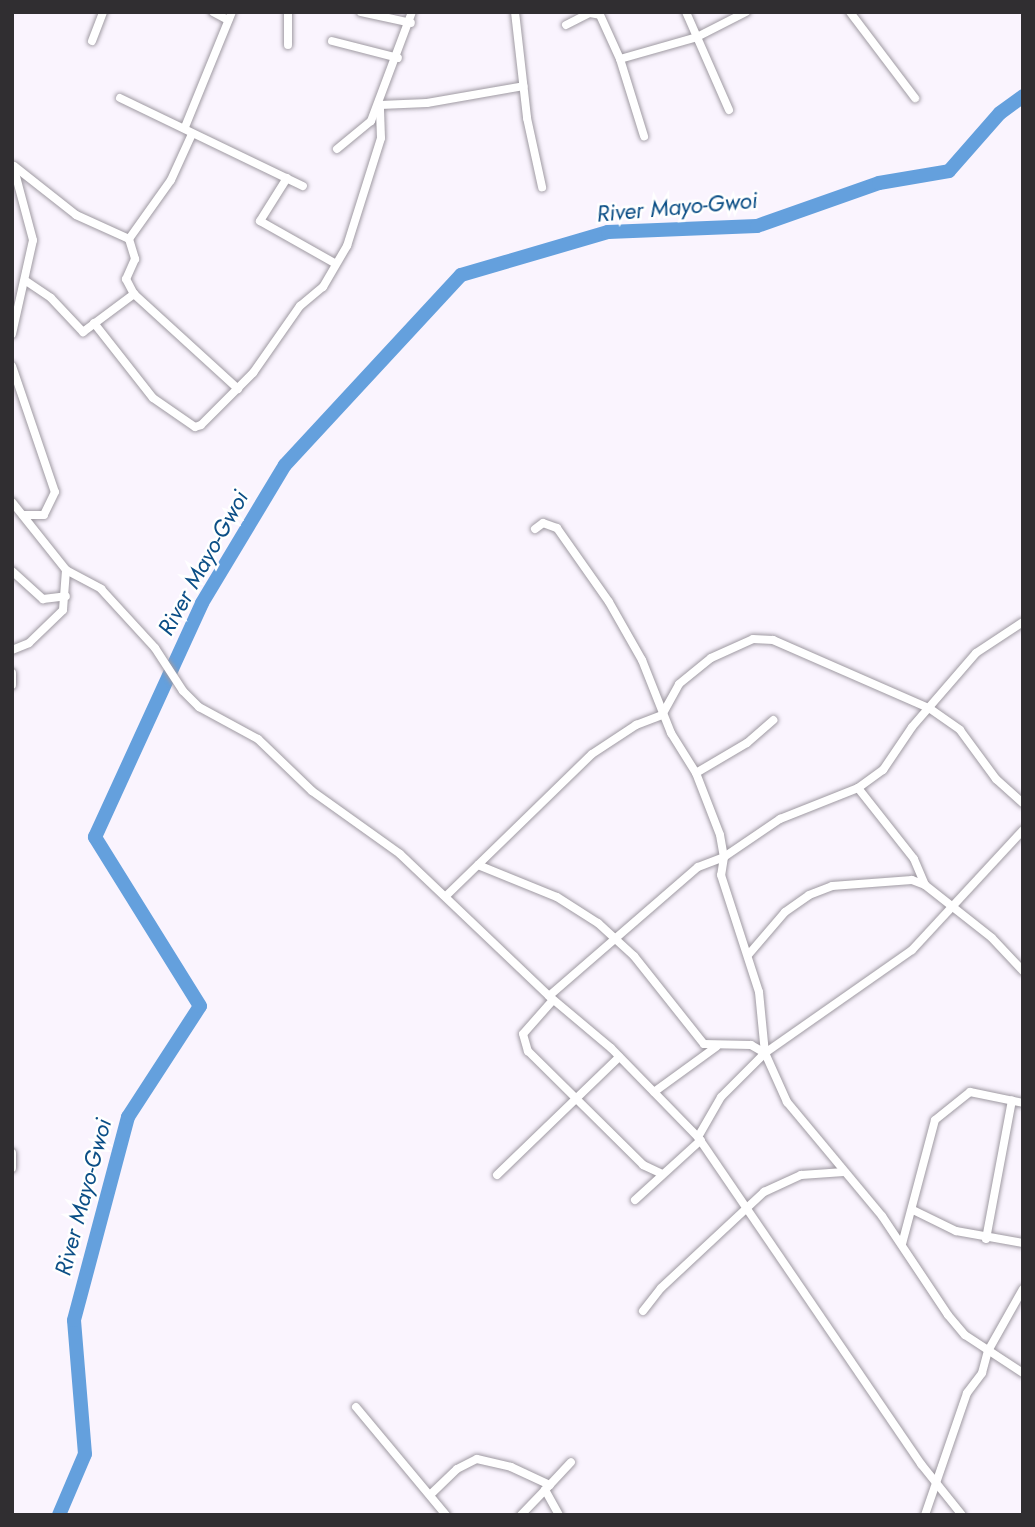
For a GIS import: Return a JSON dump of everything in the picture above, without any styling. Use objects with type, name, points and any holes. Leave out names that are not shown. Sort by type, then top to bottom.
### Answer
[{"type":"street","points":[[92,41],[103,12]]},
{"type":"street","points":[[129,239],[171,180],[230,16],[213,12]]},
{"type":"street","points":[[288,12],[288,45]]},
{"type":"street","points":[[361,12],[411,23]]},
{"type":"street","points":[[337,149],[361,132],[380,105],[411,23],[412,12]]},
{"type":"street","points":[[515,12],[524,86],[542,187]]},
{"type":"street","points":[[686,12],[729,110]]},
{"type":"street","points":[[620,59],[697,37],[746,12]]},
{"type":"street","points":[[850,12],[915,98]]},
{"type":"street","points":[[566,24],[590,13],[600,15],[620,59],[644,136]]},
{"type":"street","points":[[332,41],[398,58]]},
{"type":"street","points":[[380,105],[427,103],[524,86]]},
{"type":"street","points":[[120,98],[303,186]]},
{"type":"street","points":[[94,323],[153,398],[195,427],[238,388],[336,264],[377,154],[380,105]]},
{"type":"street","points":[[13,164],[76,215],[129,239],[135,259],[126,279],[134,294],[238,388]]},
{"type":"street","points":[[12,334],[26,281],[33,240],[13,164]]},
{"type":"street","points":[[287,178],[260,221],[336,264]]},
{"type":"street","points":[[26,281],[51,298],[80,331],[134,294]]},
{"type":"street","points":[[12,366],[55,492],[44,515],[23,515]]},
{"type":"street","points":[[12,502],[66,570],[101,589],[155,648],[183,691],[199,707],[258,739],[312,791],[380,838],[447,895],[551,998],[619,1057],[700,1139],[937,1484],[962,1515]]},
{"type":"street","points":[[535,529],[551,523],[564,536],[642,660],[662,715],[696,773],[724,857],[721,875],[749,954],[764,1018],[765,1053],[786,1102],[902,1244],[947,1315],[988,1351],[1023,1373]]},
{"type":"street","points":[[12,650],[29,643],[63,610],[66,570]]},
{"type":"street","points":[[12,571],[43,599],[66,596]]},
{"type":"street","points":[[662,1174],[643,1165],[523,1041],[528,1028],[551,998],[613,937],[698,867],[724,857],[780,819],[858,788],[883,770],[929,708],[976,653],[1023,622]]},
{"type":"street","points":[[447,895],[592,754],[636,725],[662,715],[679,684],[711,658],[753,639],[793,648],[929,708],[960,730],[996,779],[1023,803]]},
{"type":"street","points":[[12,673],[12,685]]},
{"type":"street","points":[[696,773],[747,743],[773,720]]},
{"type":"street","points":[[858,788],[914,859],[925,885]]},
{"type":"street","points":[[635,1200],[700,1139],[721,1097],[765,1053],[880,975],[954,908],[1023,830]]},
{"type":"street","points":[[478,865],[557,897],[613,937],[704,1044],[751,1045],[765,1053]]},
{"type":"street","points":[[749,954],[785,912],[809,895],[832,886],[900,880],[925,885],[1023,971]]},
{"type":"street","points":[[654,1092],[719,1045]]},
{"type":"street","points":[[497,1175],[619,1057]]},
{"type":"street","points":[[902,1244],[935,1120],[963,1093],[1023,1102]]},
{"type":"street","points":[[986,1239],[1012,1100]]},
{"type":"street","points":[[12,1153],[12,1168]]},
{"type":"street","points":[[643,1311],[747,1205],[781,1182],[801,1175],[844,1172]]},
{"type":"street","points":[[913,1210],[986,1239],[1023,1243]]},
{"type":"street","points":[[925,1515],[967,1393],[982,1373],[988,1351],[1023,1289]]},
{"type":"street","points":[[356,1407],[446,1515]]},
{"type":"street","points":[[430,1495],[457,1469],[477,1459],[511,1467],[547,1487],[559,1515]]},
{"type":"street","points":[[521,1515],[571,1462]]},
{"type":"waterway","name":"River Mayo-Gwoi","points":[[59,1515],[85,1454],[74,1320],[128,1117],[200,1006],[95,837],[202,603],[285,465],[461,275],[608,232],[757,226],[879,183],[949,171],[1000,113],[1023,96]]}]
